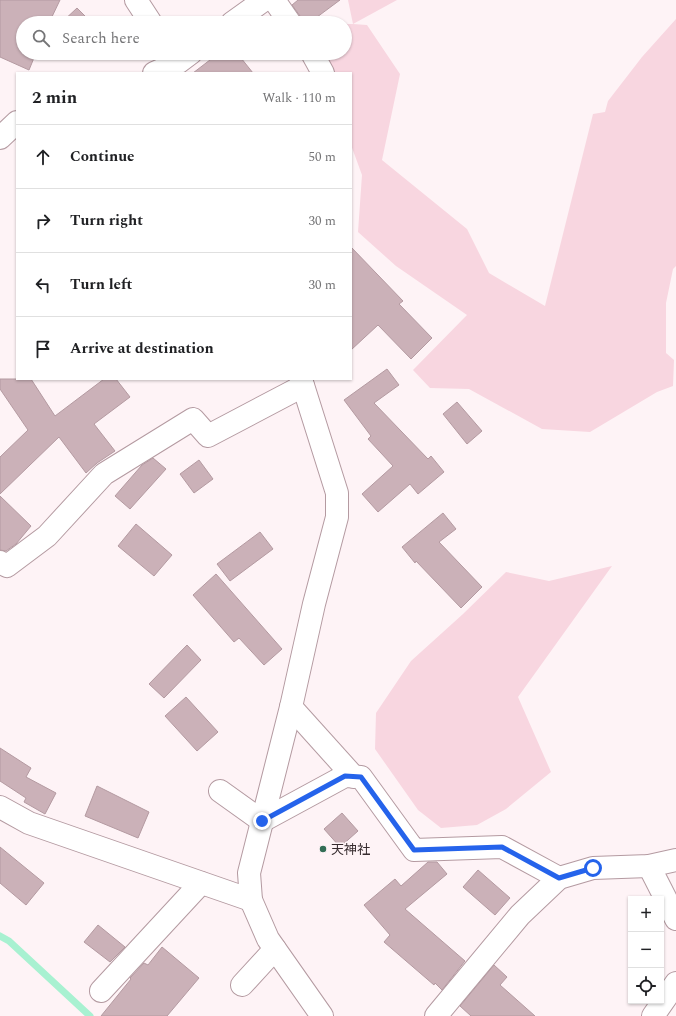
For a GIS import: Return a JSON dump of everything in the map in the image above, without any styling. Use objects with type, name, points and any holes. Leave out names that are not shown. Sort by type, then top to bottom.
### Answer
[{"type":"street","points":[[136,0],[146,16]]},
{"type":"street","points":[[242,16],[264,0]]},
{"type":"street","points":[[274,0],[285,16]]},
{"type":"street","points":[[156,72],[182,60]]},
{"type":"street","points":[[316,60],[322,72]]},
{"type":"street","points":[[0,138],[16,123]]},
{"type":"street","points":[[2,567],[48,536],[104,474],[186,423],[193,419],[208,436],[302,382],[337,493],[336,517],[314,604],[291,707],[249,873],[251,900],[268,939],[322,1016]]},
{"type":"street","points":[[291,707],[354,777]]},
{"type":"street","points":[[262,821],[345,776],[361,777],[414,850],[502,847],[559,878]]},
{"type":"street","points":[[220,790],[262,821]]},
{"type":"street","points":[[0,807],[28,823],[251,900]]},
{"type":"street","points":[[436,1016],[520,915],[559,878],[593,868],[649,866],[676,860]]},
{"type":"street","points":[[649,866],[676,919]]},
{"type":"street","points":[[101,991],[201,883]]},
{"type":"street","points":[[242,985],[275,949]]},
{"type":"street","points":[[652,1016],[676,983]]},
{"type":"shaded area","points":[[348,0],[397,0],[353,24]]},
{"type":"shaded area","points":[[676,19],[676,266],[673,269],[666,303],[666,353],[674,360],[673,386],[657,392],[590,432],[542,429],[469,389],[430,388],[413,370],[467,315],[396,266],[358,232],[362,175],[352,148],[352,72],[325,72],[320,60],[352,60],[352,24],[367,25],[400,74],[382,160],[467,229],[489,273],[545,306],[593,114],[605,112],[608,101],[642,57]]},
{"type":"shaded area","points":[[612,566],[518,697],[551,772],[506,809],[477,825],[441,828],[418,810],[375,749],[376,713],[411,661],[463,614],[506,572],[549,581]]},
{"type":"building","points":[[0,0],[60,0],[52,16],[16,16],[16,60],[33,60],[29,70],[0,57]]},
{"type":"building","points":[[298,0],[340,0],[318,16],[300,16],[292,5]]},
{"type":"building","points":[[77,8],[85,16],[68,16]]},
{"type":"building","points":[[210,60],[243,60],[252,72],[194,72]]},
{"type":"building","points":[[352,248],[403,301],[399,304],[432,338],[411,359],[378,325],[352,349]]},
{"type":"building","points":[[387,369],[399,385],[374,403],[428,459],[431,456],[444,472],[418,494],[410,484],[378,512],[362,494],[393,466],[368,439],[371,436],[344,400]]},
{"type":"building","points":[[0,379],[32,380],[55,416],[103,380],[117,380],[130,397],[94,424],[115,451],[97,463],[86,473],[59,437],[0,494],[0,457],[28,430],[0,389]]},
{"type":"building","points":[[457,402],[482,431],[467,444],[443,414]]},
{"type":"building","points":[[153,458],[166,469],[130,509],[115,496],[142,465]]},
{"type":"building","points":[[199,460],[213,479],[194,493],[180,474]]},
{"type":"building","points":[[0,496],[31,526],[16,544],[6,551],[0,550]]},
{"type":"building","points":[[443,513],[456,529],[439,542],[482,587],[461,608],[416,561],[415,563],[402,547]]},
{"type":"building","points":[[136,524],[172,555],[154,576],[118,546]]},
{"type":"building","points":[[260,532],[273,549],[230,581],[217,564]]},
{"type":"building","points":[[216,574],[282,649],[264,665],[239,638],[234,642],[193,595]]},
{"type":"building","points":[[187,645],[201,660],[164,698],[149,684]]},
{"type":"building","points":[[186,697],[218,732],[197,751],[165,716]]},
{"type":"building","points":[[0,748],[31,768],[26,777],[56,793],[45,814],[24,802],[26,798],[0,781]]},
{"type":"building","points":[[97,786],[149,812],[138,838],[85,816]]},
{"type":"building","points":[[342,813],[358,831],[340,847],[324,829]]},
{"type":"building","points":[[0,847],[44,883],[26,905],[0,883]]},
{"type":"building","points":[[428,862],[437,862],[447,874],[405,909],[465,961],[442,990],[435,983],[434,985],[384,942],[390,935],[364,905],[395,879],[401,886]]},
{"type":"building","points":[[478,870],[510,898],[495,915],[463,887]]},
{"type":"building","points":[[98,925],[125,947],[110,962],[84,942]]},
{"type":"building","points":[[162,947],[199,978],[167,1016],[101,1016],[131,979],[130,978],[144,963],[148,965]]},
{"type":"building","points":[[494,965],[507,977],[500,985],[535,1016],[471,1016],[460,1006]]},
{"type":"waterway","points":[[0,936],[9,941],[90,1016]]},
{"type":"place","name":"天神社","points":[[323,849]]},
{"type":"route","points":[[262,821],[345,776],[361,777],[414,850],[502,847],[559,878],[593,868]]}]
